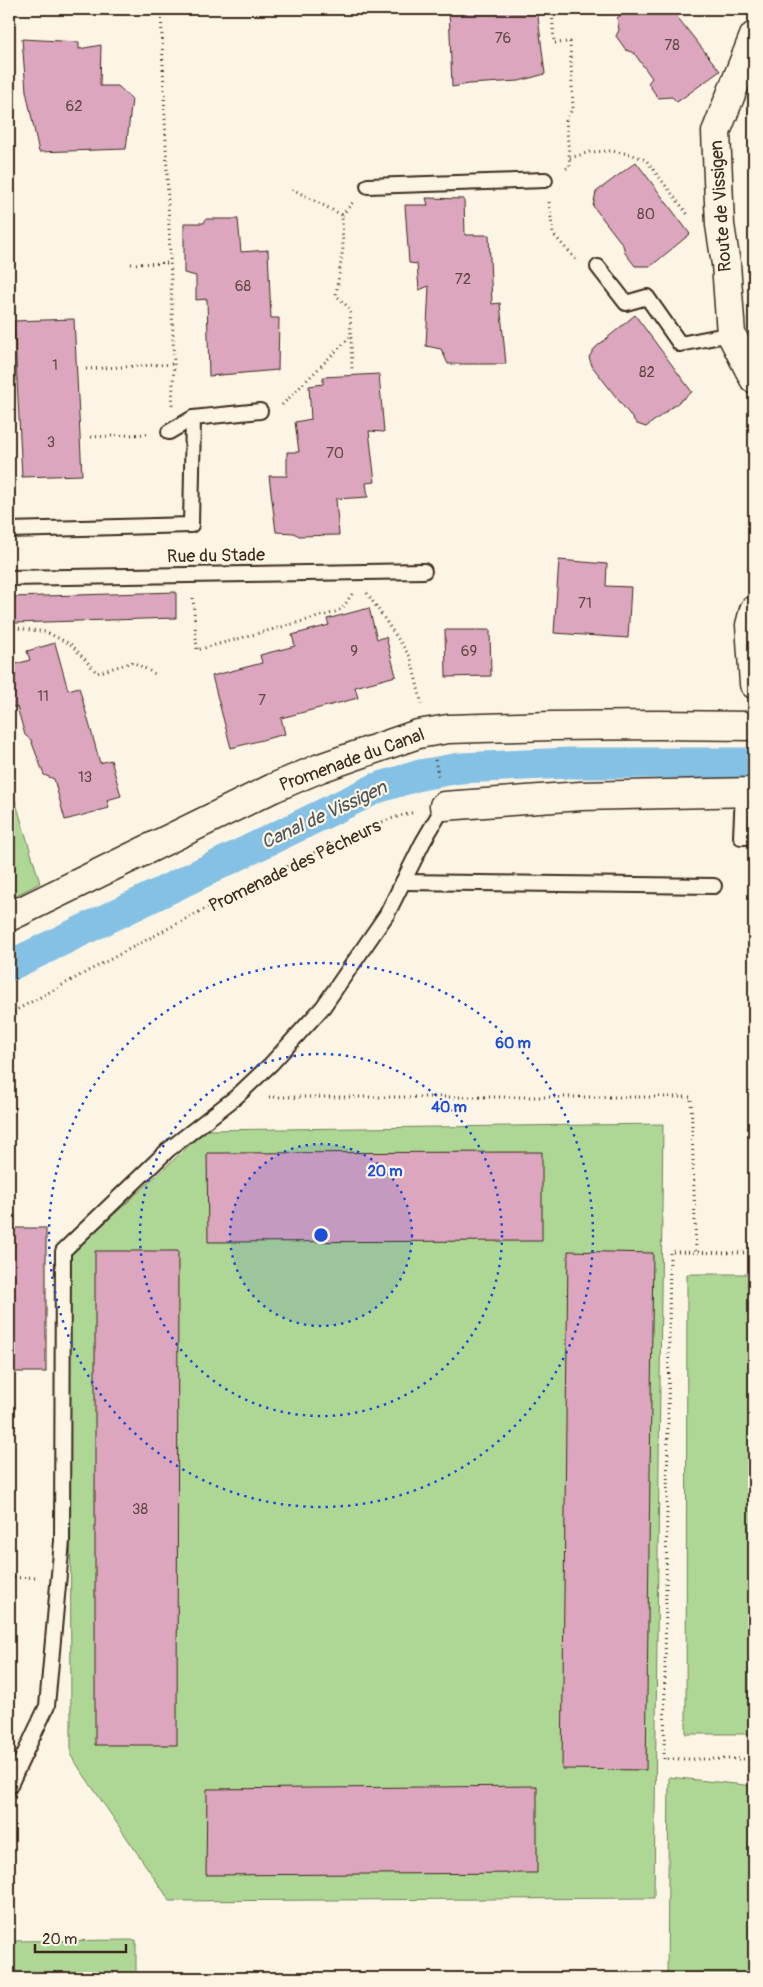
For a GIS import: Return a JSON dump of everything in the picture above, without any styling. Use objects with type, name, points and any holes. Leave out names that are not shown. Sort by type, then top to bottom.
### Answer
[{"type":"street","name":"Route de Vissigen","points":[[754,36],[716,132],[720,225],[726,264],[731,334],[754,379]]},
{"type":"street","points":[[754,610],[750,625],[754,684]]},
{"type":"street","name":"Promenade du Canal","points":[[9,917],[290,781],[384,745],[429,731],[571,726],[754,726]]},
{"type":"street","points":[[444,806],[581,796],[748,792]]},
{"type":"lane","points":[[368,186],[545,180]]},
{"type":"lane","points":[[598,267],[626,303],[646,298],[680,344],[731,334]]},
{"type":"lane","points":[[169,432],[192,418],[260,411]]},
{"type":"lane","points":[[9,530],[191,525],[192,418]]},
{"type":"lane","name":"Rue du Stade","points":[[9,578],[191,575],[363,577],[424,571]]},
{"type":"lane","points":[[748,792],[741,837],[754,837]]},
{"type":"lane","points":[[9,1787],[47,1706],[62,1541],[63,1251],[168,1150],[236,1097],[272,1064],[323,1007],[387,914],[423,842],[444,806]]},
{"type":"lane","points":[[403,882],[714,886]]},
{"type":"path","points":[[161,9],[174,384]]},
{"type":"path","points":[[552,9],[554,43],[570,42],[573,108],[566,119],[570,166],[545,180],[554,234],[585,269],[598,267]]},
{"type":"path","points":[[570,158],[590,152],[611,151],[630,154],[646,160],[692,220]]},
{"type":"path","points":[[292,190],[342,215],[342,248],[336,295],[350,309],[352,370]]},
{"type":"path","points":[[131,264],[171,263]]},
{"type":"path","points":[[260,411],[279,409],[351,337]]},
{"type":"path","points":[[86,369],[174,364]]},
{"type":"path","points":[[191,575],[197,650],[342,609],[363,577],[411,658],[439,778]]},
{"type":"path","points":[[9,627],[46,632],[72,645],[97,673],[133,662],[155,674]]},
{"type":"path","name":"Promenade des Pêcheurs","points":[[9,1014],[138,944],[354,834],[408,814],[444,806]]},
{"type":"path","points":[[236,1097],[691,1097],[696,1252]]},
{"type":"path","points":[[754,1253],[670,1252],[664,1759],[754,1759]]},
{"type":"green space","points":[[9,780],[40,883],[9,899]]},
{"type":"green space","points":[[663,1124],[654,1898],[170,1901],[71,1756],[70,1255],[206,1130]]},
{"type":"green space","points":[[687,1274],[754,1274],[754,1734],[686,1734]]},
{"type":"green space","points":[[669,1777],[754,1786],[754,1978],[667,1978]]},
{"type":"green space","points":[[136,1940],[136,1978],[9,1978],[9,1941]]},
{"type":"building","points":[[449,9],[537,9],[545,74],[519,81],[452,87]]},
{"type":"building","points":[[628,9],[671,9],[720,71],[677,102],[672,97],[658,98],[648,83],[652,78],[634,53],[626,50],[616,36],[619,30],[617,18]]},
{"type":"building","points":[[22,39],[79,42],[79,49],[101,45],[100,86],[118,86],[132,99],[126,149],[39,152],[26,91]]},
{"type":"building","points":[[636,162],[690,234],[651,266],[635,266],[625,253],[623,245],[593,206],[596,192]]},
{"type":"building","points":[[426,198],[464,199],[465,235],[489,235],[492,304],[500,303],[506,364],[448,364],[441,349],[426,346],[429,286],[419,290],[417,264],[409,263],[405,205],[428,205]]},
{"type":"building","points":[[206,219],[238,219],[241,252],[268,250],[271,318],[279,318],[278,370],[209,376],[207,299],[196,300],[196,276],[184,273],[184,223],[204,223]]},
{"type":"building","points":[[635,315],[692,392],[646,427],[637,424],[592,366],[589,357],[595,348]]},
{"type":"building","points":[[74,319],[82,475],[22,477],[14,321]]},
{"type":"building","points":[[379,374],[384,432],[369,431],[375,482],[366,483],[368,497],[336,499],[339,535],[299,536],[294,533],[276,532],[269,476],[287,476],[287,452],[299,452],[295,422],[311,419],[309,386],[323,384],[323,377]]},
{"type":"building","points":[[559,560],[607,564],[606,586],[631,587],[628,638],[554,633]]},
{"type":"building","points":[[176,592],[176,618],[13,623],[12,597]]},
{"type":"building","points":[[369,608],[377,639],[386,637],[396,676],[355,687],[358,698],[281,718],[285,734],[231,748],[212,676],[262,663],[260,655],[295,646],[292,635],[329,625],[327,619]]},
{"type":"building","points":[[445,630],[490,630],[491,676],[446,677]]},
{"type":"building","points":[[55,643],[68,690],[79,687],[100,763],[111,760],[121,796],[107,800],[109,808],[65,820],[54,779],[44,775],[31,740],[25,735],[17,707],[9,707],[9,666],[30,660],[27,651]]},
{"type":"building","points":[[542,1152],[542,1241],[208,1242],[207,1153]]},
{"type":"building","points":[[9,1228],[46,1228],[46,1372],[9,1372]]},
{"type":"building","points":[[95,1251],[178,1251],[177,1745],[95,1745]]},
{"type":"building","points":[[568,1251],[653,1253],[646,1770],[562,1769]]},
{"type":"building","points":[[537,1786],[537,1873],[206,1875],[207,1789]]},
{"type":"waterway","name":"Canal de Vissigen","points":[[9,966],[377,788],[420,775],[460,768],[569,763],[754,763]]}]
